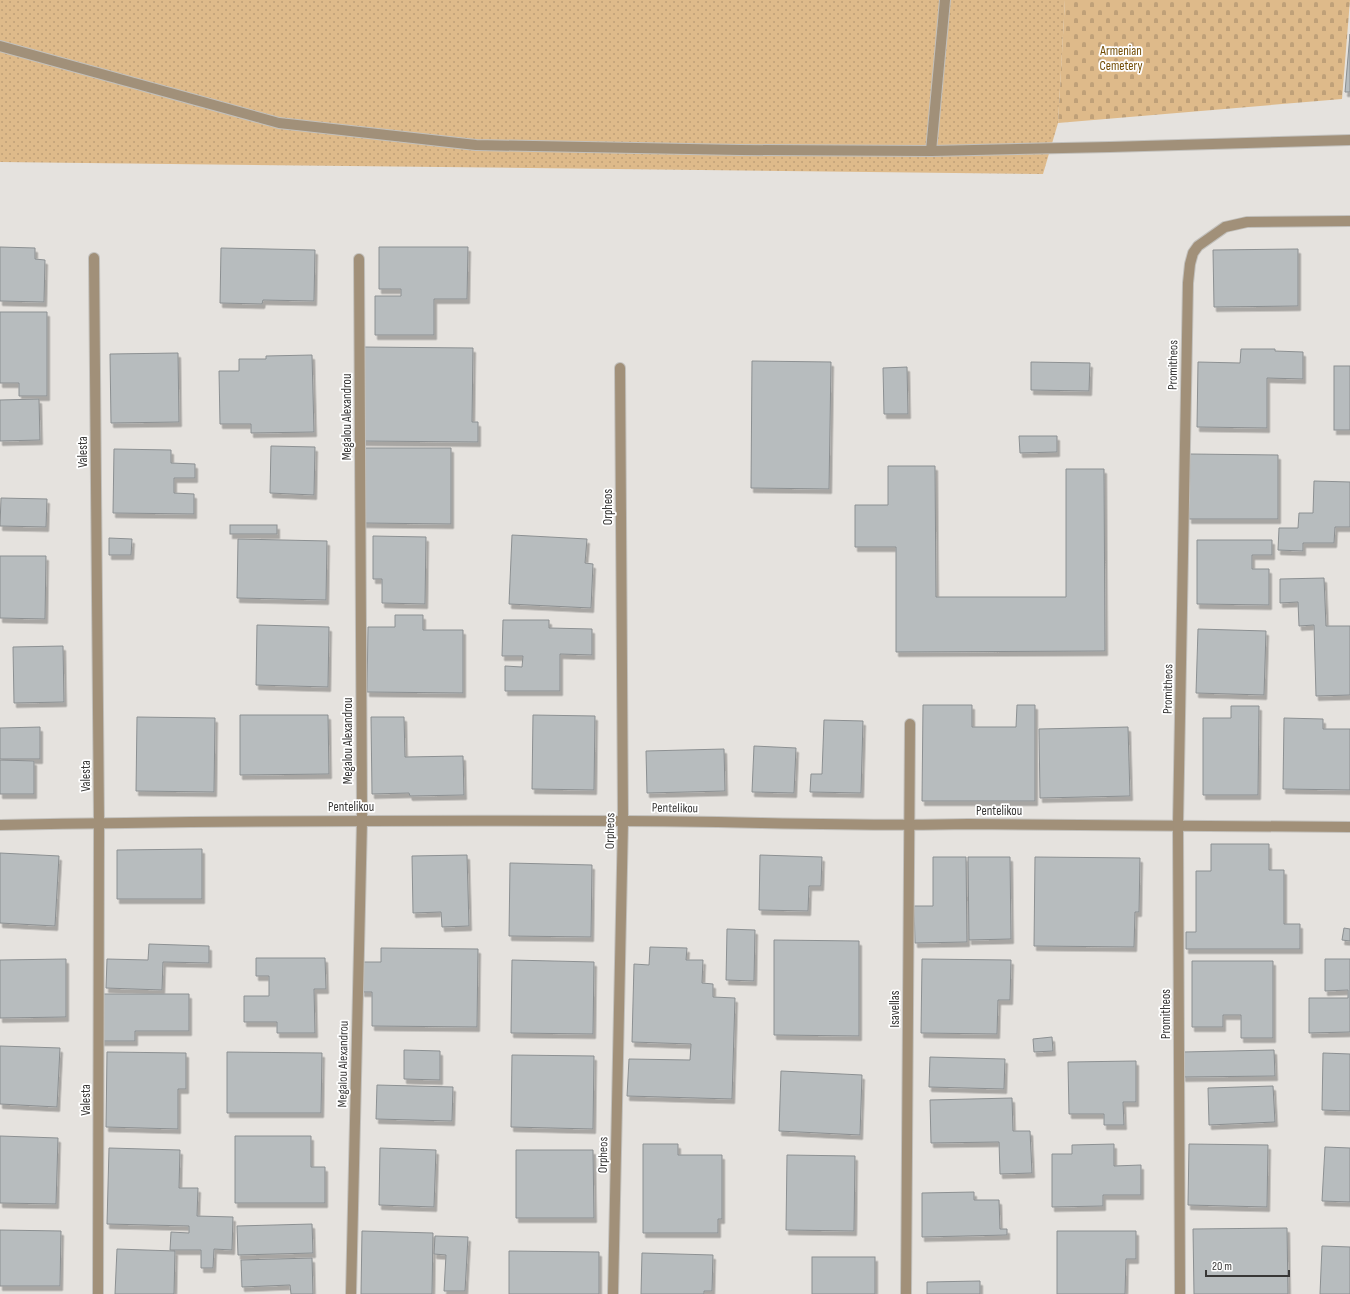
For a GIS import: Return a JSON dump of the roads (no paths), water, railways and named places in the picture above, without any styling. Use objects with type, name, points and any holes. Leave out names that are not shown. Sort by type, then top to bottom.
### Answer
[{"type":"street","points":[[931,151],[945,0]]},
{"type":"street","points":[[0,46],[280,123],[476,145],[684,149],[931,151],[1350,140]]},
{"type":"street","name":"Promitheos","points":[[1180,1294],[1178,825],[1188,283],[1190,264],[1193,253],[1198,246],[1225,227],[1247,222],[1350,221]]},
{"type":"street","name":"Valesta","points":[[94,258],[99,823],[98,1294]]},
{"type":"street","name":"Megalou Alexandrou","points":[[351,1294],[362,820],[359,259]]},
{"type":"street","name":"Orpheos","points":[[613,1294],[623,821],[620,368]]},
{"type":"street","name":"Isavellas","points":[[906,1294],[910,724]]},
{"type":"street","name":"Pentelikou","points":[[0,824],[362,820],[1350,827]]},
{"type":"park label","name":"Armenian Cemetery","points":[[1121,58]]}]
